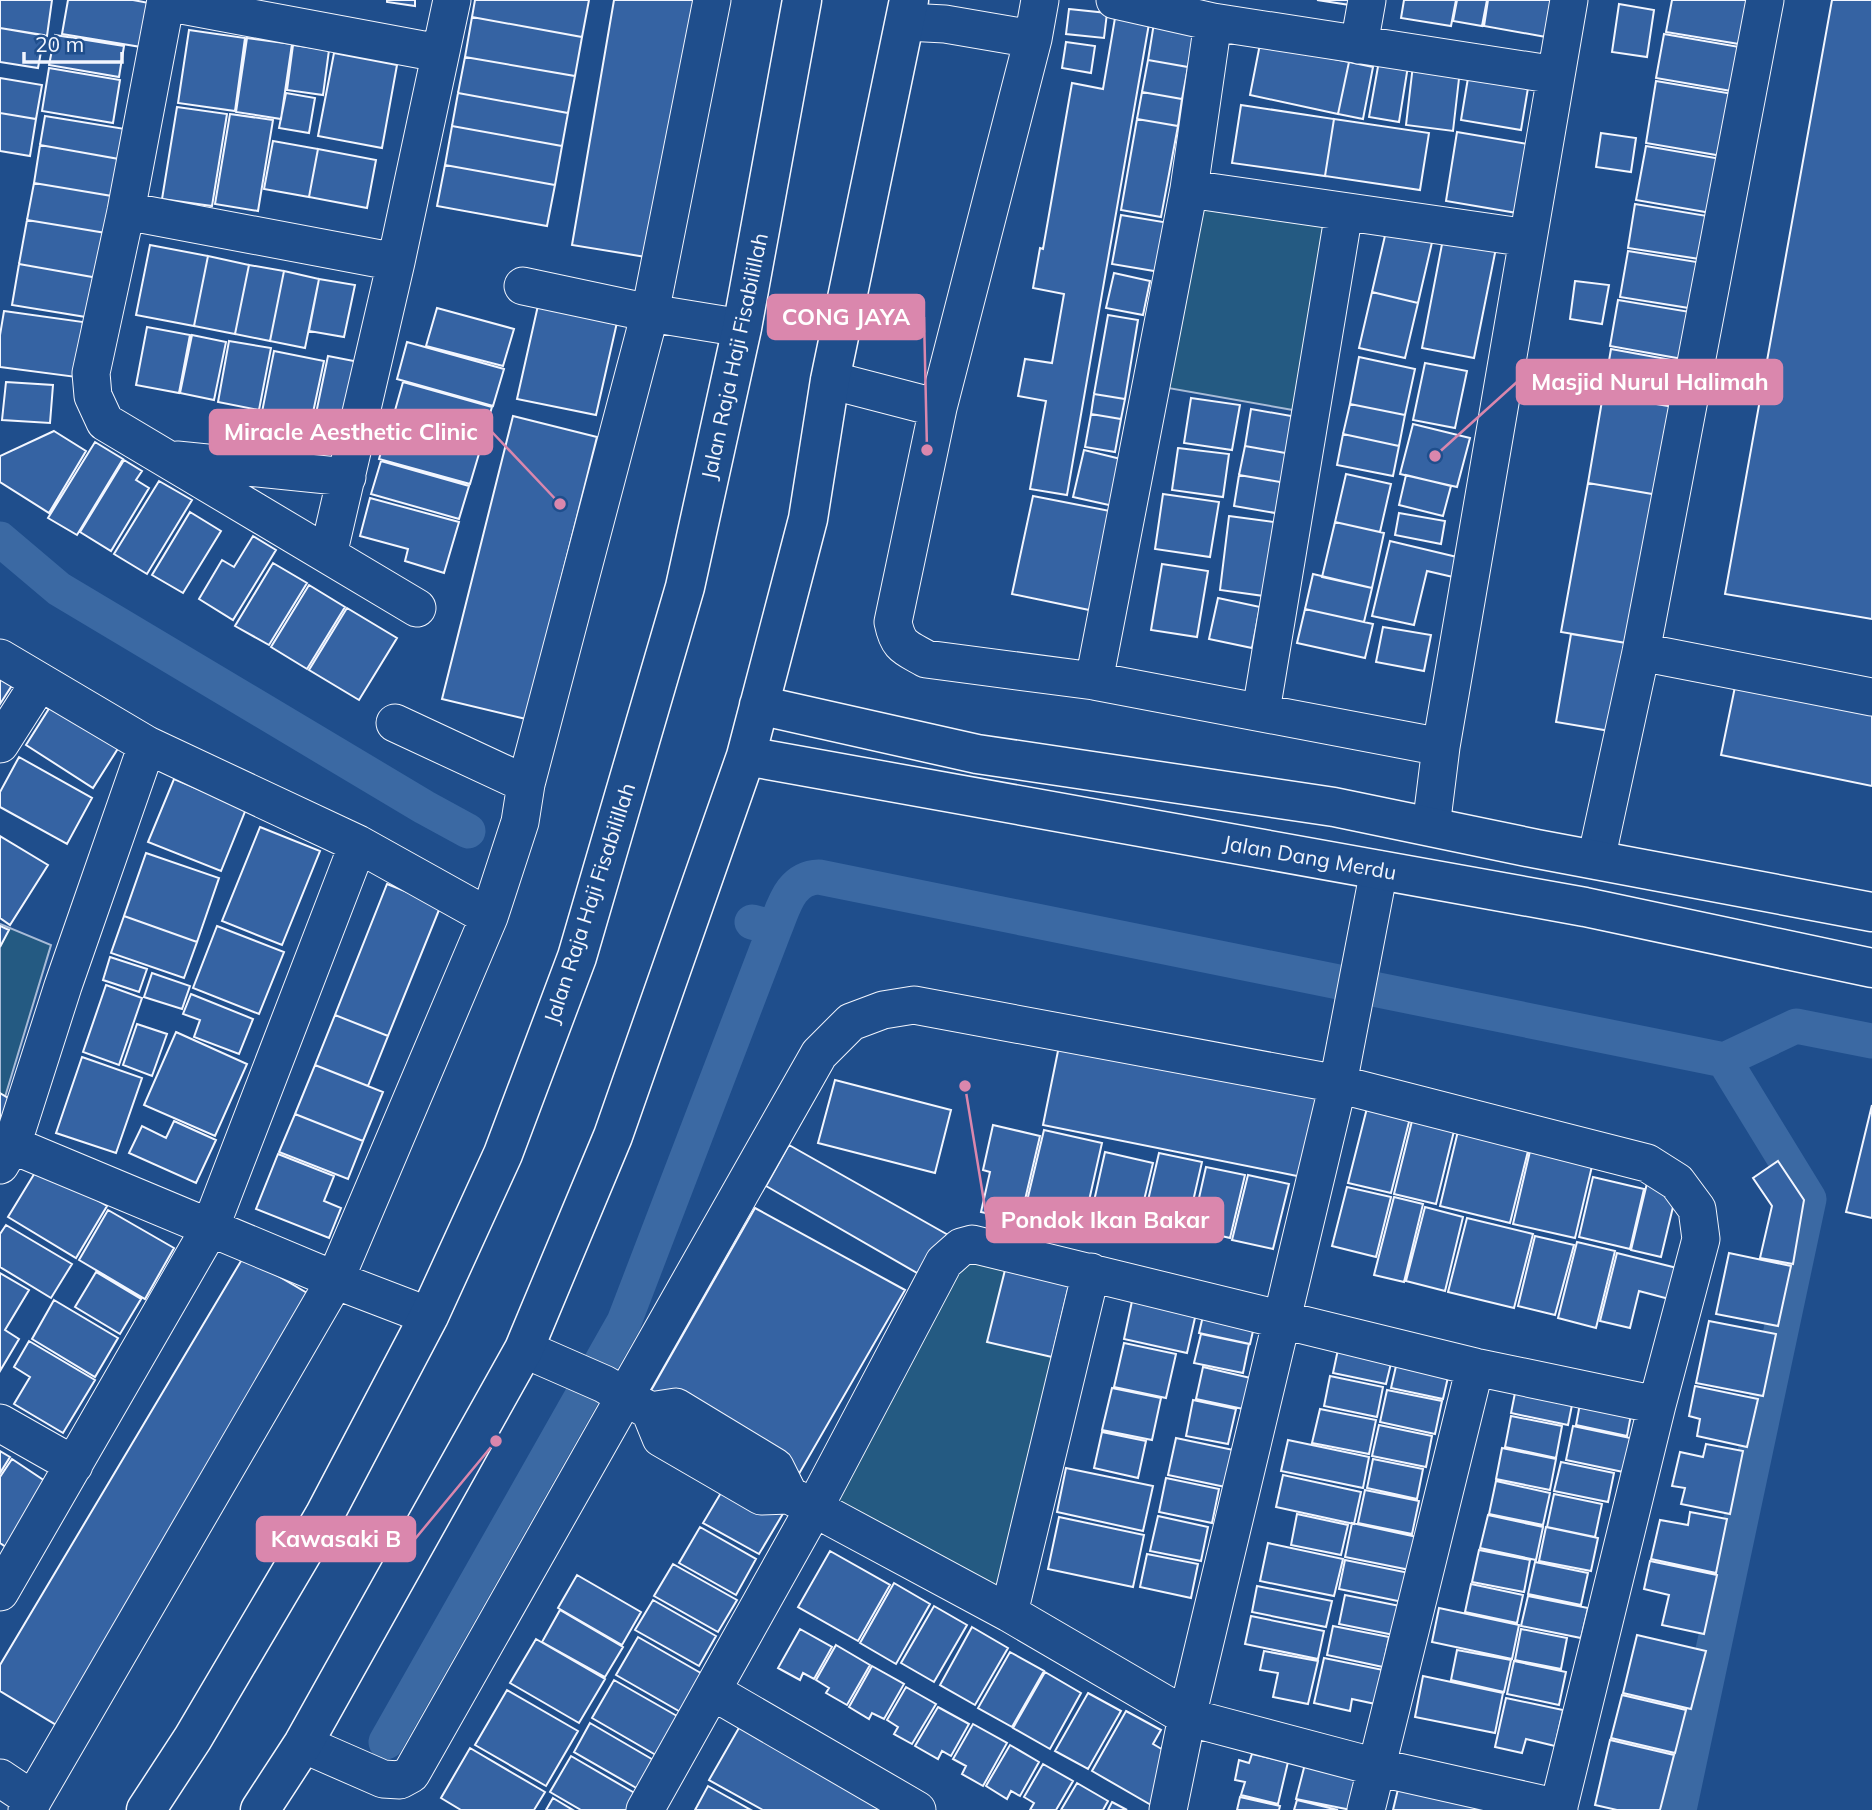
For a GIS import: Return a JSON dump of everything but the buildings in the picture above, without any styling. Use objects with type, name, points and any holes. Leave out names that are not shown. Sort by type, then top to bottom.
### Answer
[{"type":"main road","name":"Jalan Raja Haji Fisabilillah","points":[[146,1810],[193,1738],[324,1516],[429,1316],[503,1154],[577,957],[685,587],[742,328],[802,0]]},
{"type":"main road","points":[[260,1810],[303,1744],[524,1349],[613,1136],[746,756],[808,519],[830,380],[907,11]]},
{"type":"main road","points":[[759,705],[977,754],[1334,807],[1872,912]]},
{"type":"main road","points":[[922,788],[913,777],[910,763],[919,750],[934,745]]},
{"type":"main road","name":"Jalan Dang Merdu","points":[[746,756],[1586,908],[1872,968]]},
{"type":"street","points":[[328,555],[396,262],[452,0]]},
{"type":"street","points":[[0,1778],[30,1805],[335,1280],[489,917],[520,822],[526,784],[650,313],[712,0]]},
{"type":"street","points":[[1040,0],[1033,39],[938,408],[893,622],[896,639],[926,659],[1094,681],[1441,747]]},
{"type":"street","points":[[1115,0],[1213,22],[1556,75]]},
{"type":"street","points":[[1360,45],[1367,0]]},
{"type":"street","points":[[1430,827],[1441,747],[1569,0]]},
{"type":"street","points":[[1596,860],[1641,652],[1765,0]]},
{"type":"street","points":[[416,608],[105,422],[93,396],[91,373],[126,211],[166,1],[439,53]]},
{"type":"street","points":[[907,11],[945,24],[1033,39]]},
{"type":"street","points":[[1094,681],[1189,189],[1213,22]]},
{"type":"street","points":[[1189,189],[1528,237]]},
{"type":"street","points":[[126,211],[396,262]]},
{"type":"street","points":[[1261,711],[1344,212]]},
{"type":"street","points":[[523,286],[650,313],[742,328]]},
{"type":"street","points":[[830,380],[938,408]]},
{"type":"street","points":[[166,459],[347,477]]},
{"type":"street","points":[[1641,652],[1872,697]]},
{"type":"street","points":[[0,658],[147,745],[358,845],[489,917]]},
{"type":"street","points":[[0,744],[39,682]]},
{"type":"street","points":[[395,723],[526,784]]},
{"type":"street","points":[[147,745],[6,1155],[210,1228],[429,1316]]},
{"type":"street","points":[[4,1576],[74,1465],[210,1228],[358,845]]},
{"type":"street","points":[[1168,1810],[1187,1717],[1338,1084],[1379,870]]},
{"type":"street","points":[[303,1744],[383,1779],[400,1780],[411,1774],[627,1398],[819,1054],[851,1022],[883,1010],[914,1005],[1338,1084],[1647,1163],[1677,1182],[1697,1209],[1700,1239],[1558,1809],[1376,1767],[1187,1717],[1009,1613],[802,1502],[775,1467],[676,1407],[627,1398],[564,1365],[524,1349]]},
{"type":"street","points":[[645,1810],[712,1691],[802,1502],[944,1262],[961,1247],[972,1244],[1475,1367],[1657,1405]]},
{"type":"street","points":[[1009,1613],[1091,1272]]},
{"type":"street","points":[[1366,1810],[1475,1367]]},
{"type":"street","points":[[0,1423],[74,1465]]},
{"type":"street","points":[[712,1691],[917,1810]]},
{"type":"shaded area","points":[[1189,189],[1344,212],[1310,413],[1151,385]]},
{"type":"shaded area","points":[[0,924],[51,945],[5,1097],[0,1095]]},
{"type":"shaded area","points":[[969,1248],[1087,1274],[999,1620],[808,1510]]},
{"type":"waterway","points":[[0,539],[59,589],[468,831]]},
{"type":"waterway","points":[[775,928],[785,902],[795,888],[801,882],[819,877],[1724,1060],[1796,1026],[1872,1041]]},
{"type":"waterway","points":[[386,1742],[624,1322],[775,928],[752,922]]},
{"type":"waterway","points":[[1679,1810],[1809,1199],[1724,1060]]},
{"type":"place","name":"CONG JAYA","points":[[927,450]]},
{"type":"place","name":"Masjid Nurul Halimah","points":[[1435,456]]},
{"type":"place","name":"Miracle Aesthetic Clinic","points":[[560,504]]},
{"type":"place","name":"Pondok Ikan Bakar","points":[[965,1086]]},
{"type":"place","name":"Kawasaki B","points":[[496,1441]]}]
